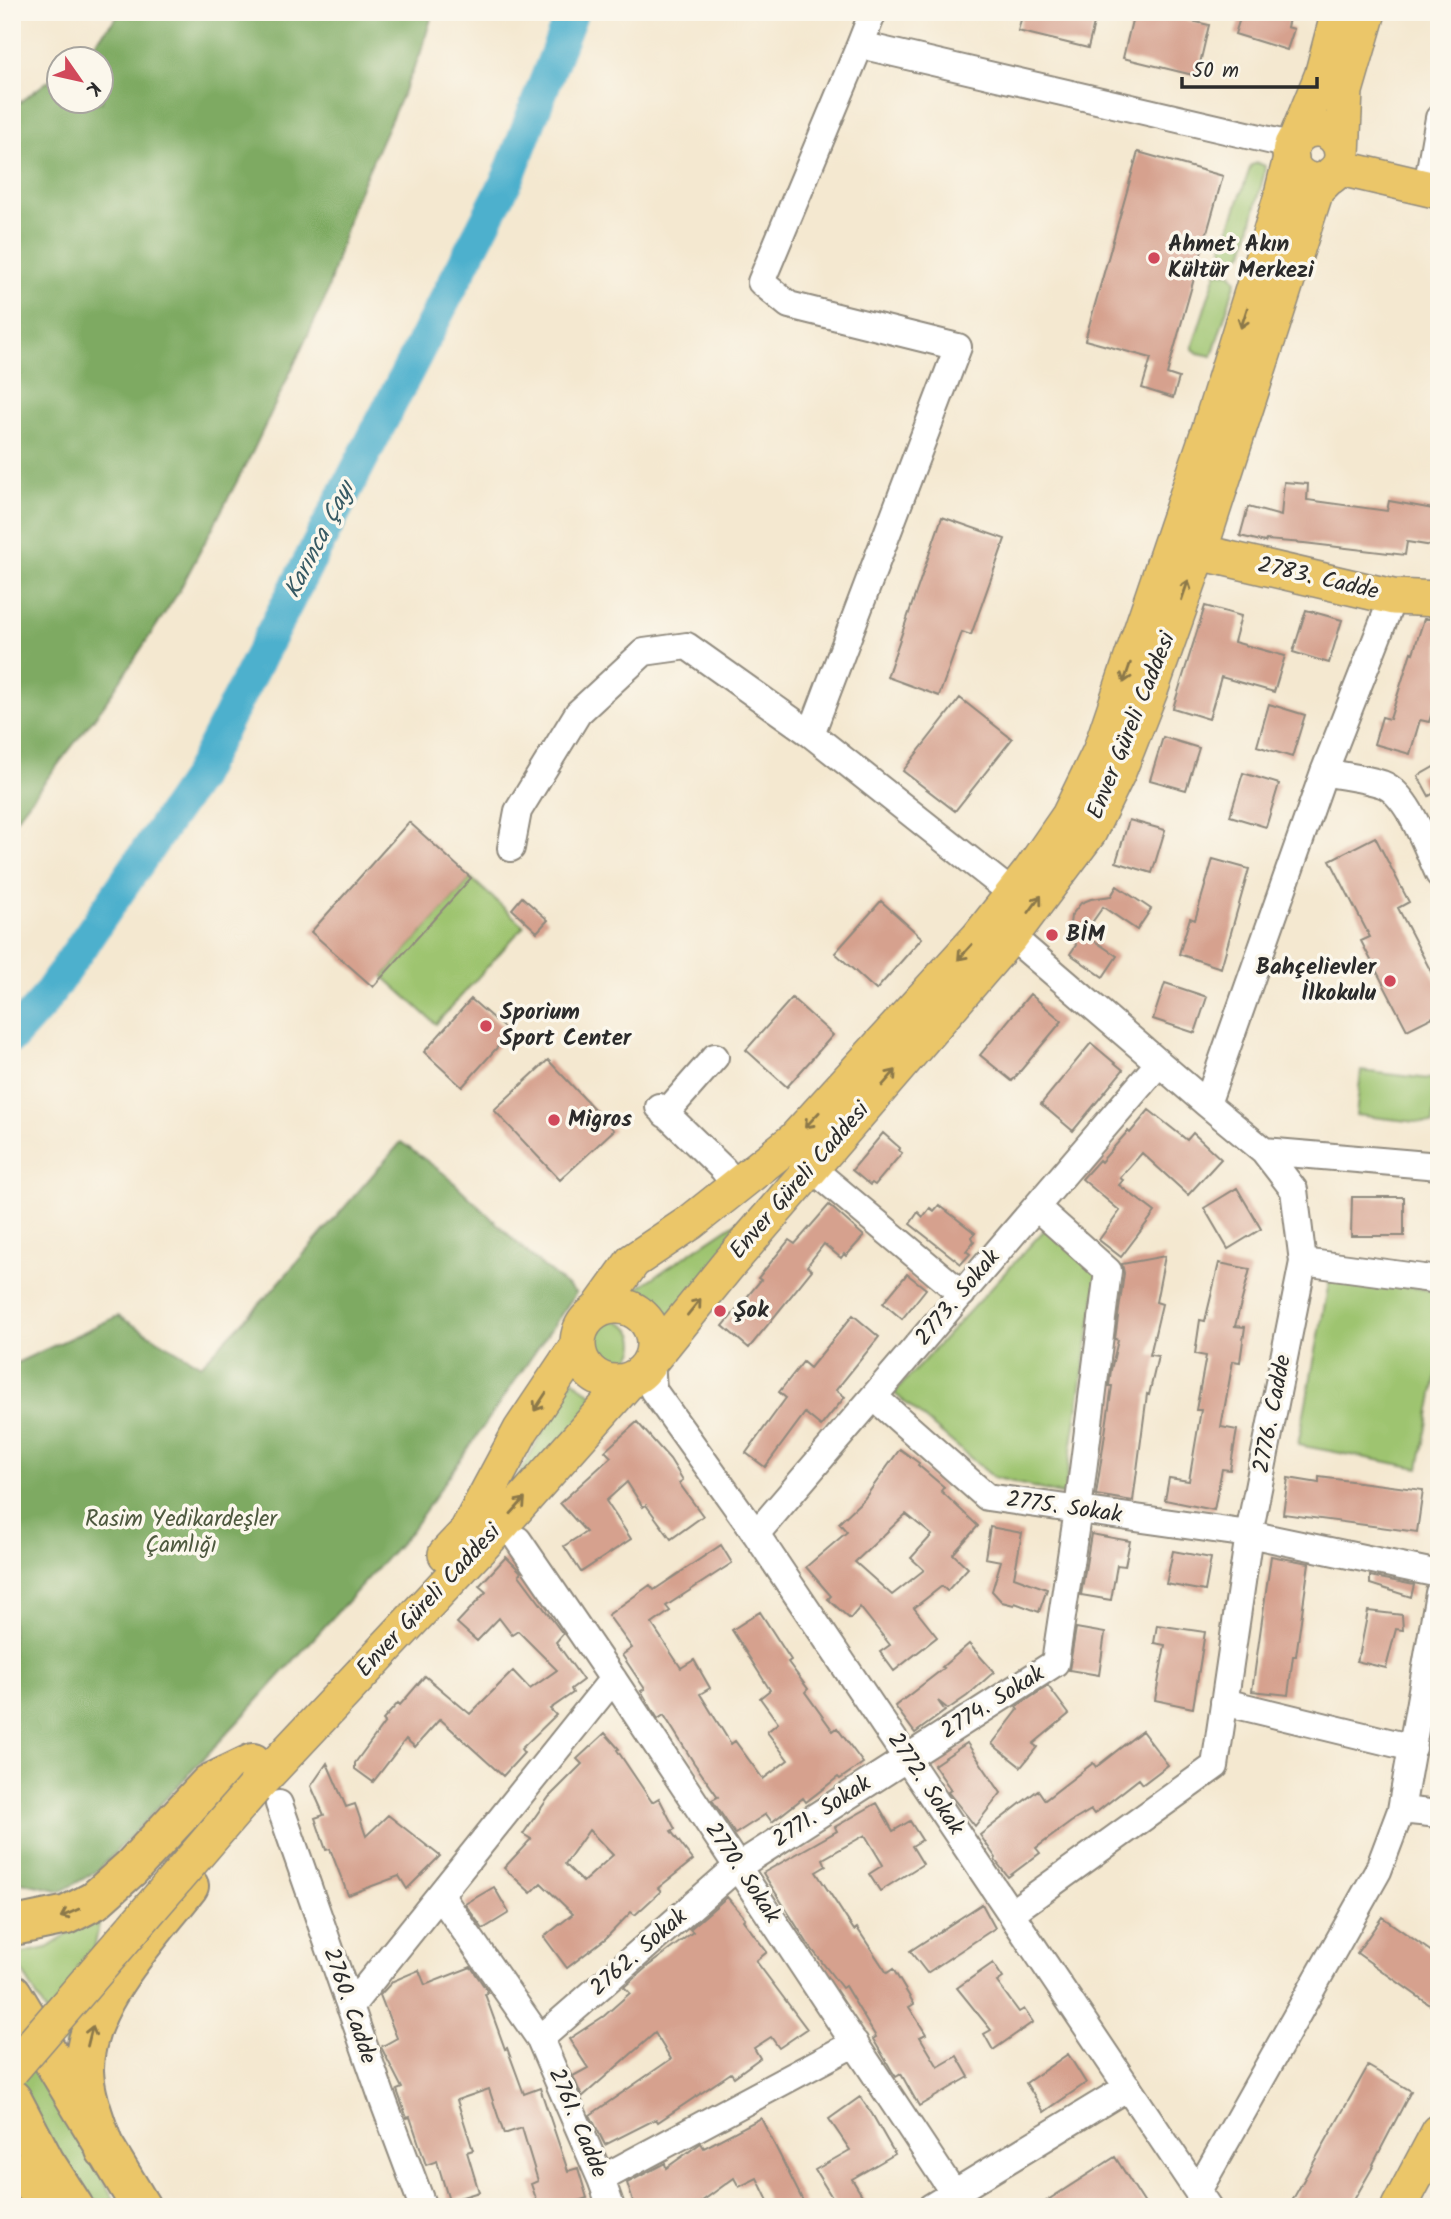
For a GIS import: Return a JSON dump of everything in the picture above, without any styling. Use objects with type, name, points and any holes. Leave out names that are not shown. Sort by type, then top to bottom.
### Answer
[{"type":"highway","points":[[12,1923],[19,1925],[41,1922],[67,1915],[94,1901],[131,1868],[209,1784],[262,1785]]},
{"type":"highway","points":[[105,2150],[85,2087],[84,2069],[97,2014],[112,1986],[225,1839],[262,1785]]},
{"type":"highway","points":[[12,1993],[141,2207]]},
{"type":"highway","points":[[12,2099],[45,2162],[74,2207]]},
{"type":"highway","points":[[12,2171],[28,2180],[55,2207]]},
{"type":"main road","name":"Enver Güreli Caddesi","points":[[597,1311],[633,1261],[691,1222],[794,1140],[979,937],[1069,816],[1100,752],[1210,428],[1280,202],[1293,149],[1322,76],[1339,12]]},
{"type":"main road","points":[[1338,164],[1345,91],[1368,12]]},
{"type":"main road","points":[[1293,149],[1312,129],[1321,129],[1336,138],[1340,146],[1338,164]]},
{"type":"main road","name":"Enver Güreli Caddesi","points":[[262,1785],[504,1522],[645,1376],[736,1255],[1011,936],[1088,832],[1118,772],[1151,688],[1199,552],[1316,190],[1338,164]]},
{"type":"main road","points":[[1338,164],[1353,171],[1433,189]]},
{"type":"main road","name":"2783. Cadde","points":[[1199,552],[1393,597],[1439,598]]},
{"type":"main road","points":[[608,1306],[620,1306],[642,1315],[654,1336],[654,1348],[645,1376],[618,1382],[606,1381],[586,1368],[578,1345],[583,1325],[597,1311],[608,1306]]},
{"type":"main road","name":"Enver Güreli Caddesi","points":[[262,1785],[466,1532],[521,1430],[578,1345]]},
{"type":"main road","points":[[12,2035],[148,1876],[262,1785]]},
{"type":"main road","points":[[12,2069],[262,1785]]},
{"type":"main road","points":[[1399,2207],[1436,2143]]},
{"type":"street","points":[[811,734],[958,347],[789,305],[761,282],[873,12]]},
{"type":"street","points":[[860,46],[1277,142],[1293,149]]},
{"type":"street","points":[[1433,189],[1439,118]]},
{"type":"street","points":[[1207,1104],[1324,772],[1393,597]]},
{"type":"street","points":[[511,848],[517,811],[578,713],[644,652],[687,646],[811,734],[1013,894]]},
{"type":"street","points":[[1324,772],[1382,784],[1396,791],[1412,817],[1439,874]]},
{"type":"street","name":"2776. Cadde","points":[[1011,936],[1264,1151],[1294,1190],[1303,1262],[1249,1534],[1215,1766],[1011,1913]]},
{"type":"street","points":[[715,1057],[662,1111],[723,1169],[736,1186]]},
{"type":"street","name":"2773. Sokak","points":[[757,1534],[1159,1063]]},
{"type":"street","points":[[1264,1151],[1439,1166]]},
{"type":"street","points":[[821,1176],[962,1294]]},
{"type":"street","name":"2774. Sokak","points":[[906,1758],[1055,1663],[1078,1510],[1108,1271],[1036,1208]]},
{"type":"street","points":[[1303,1262],[1439,1280]]},
{"type":"street","name":"2772. Sokak","points":[[645,1376],[757,1534],[1203,2199]]},
{"type":"street","name":"2775. Sokak","points":[[874,1397],[986,1497],[1249,1534],[1439,1574]]},
{"type":"street","name":"2770. Sokak","points":[[518,1540],[959,2200]]},
{"type":"street","points":[[1203,2199],[1378,1871],[1401,1810],[1439,1593]]},
{"type":"street","points":[[350,2007],[613,1679]]},
{"type":"street","points":[[1224,1702],[1413,1748]]},
{"type":"street","name":"2771. Sokak","points":[[737,1867],[906,1758]]},
{"type":"street","name":"2760. Cadde","points":[[262,1785],[350,2007],[423,2207]]},
{"type":"street","points":[[1401,1810],[1439,1814]]},
{"type":"street","name":"2762. Sokak","points":[[540,2039],[737,1867]]},
{"type":"street","name":"2761. Cadde","points":[[440,1895],[540,2039],[611,2207]]},
{"type":"street","points":[[601,2179],[855,2043]]},
{"type":"street","points":[[931,2207],[959,2200],[1128,2087]]},
{"type":"green space","points":[[121,12],[433,12],[420,55],[353,204],[325,299],[253,451],[178,593],[104,705],[12,824],[12,108],[46,83],[46,116],[116,116],[116,46],[92,46]]},
{"type":"green space","points":[[1258,163],[1265,166],[1264,175],[1244,252],[1234,257],[1223,252],[1223,246],[1251,165]]},
{"type":"green space","points":[[1216,273],[1231,273],[1236,281],[1212,356],[1198,353],[1193,349],[1193,345]]},
{"type":"green space","points":[[471,878],[524,926],[436,1024],[383,976]]},
{"type":"green space","points":[[1361,1071],[1438,1080],[1433,1124],[1356,1115]]},
{"type":"green space","name":"Rasim Yedikardeşler Çamlığı","points":[[401,1142],[446,1175],[534,1259],[576,1293],[411,1531],[99,1870],[62,1891],[20,1882],[12,1871],[12,1365],[118,1316],[201,1365],[271,1292]]},
{"type":"green space","points":[[792,1185],[662,1330],[648,1305],[627,1295]]},
{"type":"green space","points":[[1047,1227],[1099,1271],[1064,1495],[993,1477],[894,1393]]},
{"type":"green space","points":[[1331,1272],[1439,1292],[1439,1363],[1419,1468],[1298,1445]]},
{"type":"green space","points":[[613,1321],[622,1322],[629,1327],[634,1334],[634,1352],[629,1359],[622,1364],[613,1365],[604,1364],[597,1359],[592,1352],[591,1343],[592,1334],[597,1327],[604,1322]]},
{"type":"green space","points":[[573,1379],[582,1388],[605,1401],[485,1534]]},
{"type":"green space","points":[[101,1913],[78,2035],[67,2049],[13,1955],[47,1948]]},
{"type":"green space","points":[[12,2017],[118,2207],[95,2207],[12,2081]]},
{"type":"building","points":[[1023,12],[1097,12],[1088,48],[1018,31]]},
{"type":"building","points":[[1134,12],[1153,12],[1209,25],[1197,76],[1123,58]]},
{"type":"building","points":[[1242,12],[1284,12],[1283,17],[1289,19],[1287,27],[1294,29],[1287,50],[1235,34]]},
{"type":"building","name":"Ahmet Akın Kültür Merkezi","points":[[1138,152],[1223,176],[1167,374],[1179,378],[1173,398],[1142,388],[1151,358],[1085,340]]},
{"type":"building","points":[[1284,482],[1308,484],[1307,500],[1387,511],[1389,501],[1439,510],[1439,547],[1407,542],[1405,555],[1304,543],[1265,542],[1240,536],[1248,507],[1281,516]]},
{"type":"building","points":[[942,517],[1005,539],[971,635],[962,632],[939,696],[887,677]]},
{"type":"building","points":[[1205,606],[1241,616],[1234,642],[1285,656],[1274,692],[1221,677],[1209,719],[1173,708]]},
{"type":"building","points":[[1306,610],[1342,620],[1329,663],[1293,652]]},
{"type":"building","points":[[1424,619],[1439,619],[1439,690],[1429,722],[1420,720],[1410,754],[1374,744],[1382,717],[1390,719]]},
{"type":"building","points":[[960,698],[1012,739],[955,811],[903,771]]},
{"type":"building","points":[[1269,704],[1305,715],[1292,757],[1257,746]]},
{"type":"building","points":[[1163,737],[1199,748],[1186,790],[1150,780]]},
{"type":"building","points":[[1439,764],[1439,790],[1429,796],[1418,776]]},
{"type":"building","points":[[1243,773],[1279,784],[1266,827],[1230,816]]},
{"type":"building","points":[[1129,820],[1165,830],[1152,873],[1116,862]]},
{"type":"building","points":[[409,822],[471,878],[373,987],[311,932]]},
{"type":"building","points":[[1375,837],[1409,902],[1398,908],[1439,987],[1439,1014],[1407,1030],[1361,941],[1370,937],[1330,860]]},
{"type":"building","points":[[1213,859],[1249,869],[1221,968],[1179,954],[1190,918],[1195,920]]},
{"type":"building","points":[[1117,886],[1151,909],[1137,930],[1103,907],[1084,934],[1117,956],[1103,977],[1070,954],[1076,945],[1070,924],[1071,916],[1081,903],[1111,896]]},
{"type":"building","points":[[522,897],[548,920],[537,932],[512,909]]},
{"type":"building","points":[[881,901],[922,938],[876,990],[835,953]]},
{"type":"building","points":[[1165,983],[1207,997],[1195,1033],[1153,1019]]},
{"type":"building","points":[[1030,994],[1062,1021],[1012,1081],[980,1055]]},
{"type":"building","points":[[792,998],[833,1035],[787,1087],[746,1050]]},
{"type":"building","points":[[471,999],[510,1033],[462,1087],[424,1052]]},
{"type":"building","points":[[1091,1043],[1123,1070],[1073,1131],[1041,1104]]},
{"type":"building","name":"Migros","points":[[548,1060],[614,1130],[560,1180],[494,1110]]},
{"type":"building","points":[[1149,1110],[1187,1140],[1193,1133],[1221,1159],[1188,1195],[1142,1153],[1120,1178],[1123,1180],[1119,1185],[1155,1212],[1121,1257],[1099,1240],[1120,1211],[1082,1179],[1128,1131],[1130,1133]]},
{"type":"building","points":[[883,1133],[902,1153],[875,1185],[870,1185],[852,1170]]},
{"type":"building","points":[[1237,1188],[1261,1229],[1228,1249],[1204,1208]]},
{"type":"building","points":[[1352,1197],[1404,1197],[1404,1236],[1351,1236]]},
{"type":"building","points":[[829,1205],[864,1236],[841,1258],[824,1244],[807,1266],[812,1270],[749,1348],[723,1326],[761,1280],[758,1278],[789,1240],[795,1244]]},
{"type":"building","points":[[939,1205],[975,1233],[972,1237],[974,1241],[966,1251],[970,1254],[961,1264],[910,1224],[918,1212],[923,1217],[930,1208],[934,1211]]},
{"type":"building","points":[[1165,1256],[1156,1302],[1162,1304],[1150,1355],[1158,1356],[1149,1395],[1147,1394],[1133,1501],[1096,1495],[1112,1386],[1109,1386],[1111,1370],[1118,1340],[1115,1339],[1124,1273],[1122,1264]]},
{"type":"building","points":[[1219,1263],[1250,1269],[1235,1326],[1245,1327],[1240,1362],[1233,1361],[1221,1427],[1237,1430],[1230,1470],[1222,1469],[1214,1510],[1165,1500],[1169,1478],[1189,1481],[1201,1410],[1196,1410],[1206,1356],[1195,1354],[1200,1320],[1205,1321]]},
{"type":"building","points":[[907,1274],[926,1289],[902,1319],[883,1303]]},
{"type":"building","points":[[853,1315],[879,1337],[836,1390],[845,1397],[821,1426],[805,1413],[765,1467],[746,1453],[786,1398],[779,1392],[803,1362],[810,1368]]},
{"type":"building","points":[[637,1422],[670,1459],[683,1480],[679,1483],[703,1516],[671,1539],[646,1505],[643,1507],[627,1482],[606,1501],[631,1539],[581,1572],[564,1546],[586,1532],[560,1503],[611,1457],[605,1451]]},
{"type":"building","points":[[900,1449],[944,1487],[941,1491],[978,1526],[953,1554],[968,1568],[947,1591],[942,1586],[914,1608],[937,1637],[894,1671],[880,1652],[890,1645],[860,1607],[850,1619],[828,1599],[831,1596],[806,1567],[847,1532],[839,1523],[864,1499]],"holes":[[[906,1514],[932,1535],[911,1558],[924,1570],[892,1595],[855,1562]]]},
{"type":"building","points":[[1319,1477],[1423,1490],[1417,1532],[1283,1514],[1288,1478],[1319,1483]]},
{"type":"building","points":[[990,1527],[1022,1533],[1014,1577],[1047,1589],[1039,1612],[1015,1603],[1002,1602],[992,1591],[1001,1561],[985,1558]]},
{"type":"building","points":[[1091,1534],[1130,1541],[1125,1566],[1117,1565],[1111,1600],[1081,1595]]},
{"type":"building","points":[[721,1545],[732,1563],[666,1606],[670,1611],[652,1624],[681,1668],[694,1660],[710,1688],[700,1694],[731,1744],[735,1741],[763,1779],[788,1760],[767,1732],[778,1723],[760,1698],[770,1690],[732,1630],[760,1612],[791,1660],[788,1662],[808,1689],[805,1692],[833,1731],[837,1728],[863,1763],[840,1779],[838,1777],[806,1802],[803,1798],[772,1822],[766,1814],[735,1834],[712,1800],[718,1797],[664,1715],[658,1719],[641,1691],[645,1689],[622,1655],[632,1648],[608,1615],[650,1585],[654,1590]]},
{"type":"building","points":[[1173,1551],[1211,1558],[1205,1591],[1166,1584]]},
{"type":"building","points":[[1271,1556],[1309,1563],[1288,1695],[1252,1691]]},
{"type":"building","points":[[506,1557],[521,1572],[519,1575],[563,1634],[556,1642],[583,1680],[571,1689],[573,1693],[550,1709],[556,1715],[521,1749],[524,1753],[503,1776],[440,1719],[415,1747],[406,1739],[373,1782],[355,1769],[355,1763],[385,1722],[383,1720],[425,1676],[470,1714],[513,1671],[530,1689],[557,1670],[518,1631],[512,1635],[499,1618],[477,1641],[457,1623],[486,1592],[479,1586]]},
{"type":"building","points":[[1370,1576],[1414,1585],[1411,1597],[1370,1584]]},
{"type":"building","points":[[1368,1611],[1402,1615],[1403,1630],[1396,1629],[1386,1668],[1356,1661]]},
{"type":"building","points":[[1157,1625],[1205,1632],[1193,1708],[1155,1700],[1165,1645],[1154,1643]]},
{"type":"building","points":[[1076,1628],[1105,1633],[1099,1675],[1069,1670]]},
{"type":"building","points":[[969,1644],[994,1672],[948,1709],[938,1701],[945,1711],[915,1733],[895,1706],[944,1668],[942,1667]]},
{"type":"building","points":[[1048,1686],[1069,1714],[1033,1744],[1037,1747],[1021,1767],[992,1744],[1018,1710],[1016,1707]]},
{"type":"building","points":[[1142,1731],[1168,1765],[1143,1784],[1139,1779],[1094,1814],[1091,1810],[1071,1822],[1036,1848],[1040,1853],[1008,1877],[980,1835],[1038,1790],[1045,1800],[1093,1763],[1096,1767]]},
{"type":"building","points":[[605,1733],[619,1749],[617,1750],[652,1802],[659,1798],[675,1829],[671,1831],[693,1860],[658,1888],[661,1891],[635,1915],[631,1912],[606,1938],[567,1968],[544,1937],[573,1914],[541,1883],[531,1893],[504,1868],[531,1839],[523,1834],[549,1797],[582,1764],[577,1759]],"holes":[[[589,1830],[613,1855],[583,1882],[565,1864]]]},
{"type":"building","points":[[967,1743],[1001,1793],[975,1826],[948,1792],[951,1790],[934,1765]]},
{"type":"building","points":[[327,1763],[346,1807],[355,1804],[366,1836],[388,1815],[440,1856],[407,1889],[399,1876],[348,1895],[330,1849],[326,1850],[315,1818],[324,1815],[311,1786]]},
{"type":"building","points":[[877,1803],[893,1831],[910,1821],[922,1840],[912,1846],[923,1864],[880,1891],[869,1874],[883,1865],[865,1835],[823,1859],[826,1866],[816,1872],[854,1930],[857,1928],[887,1973],[893,1969],[914,2004],[909,2007],[926,2034],[920,2037],[938,2067],[957,2056],[969,2077],[919,2106],[901,2074],[896,2077],[892,2071],[873,2039],[876,2037],[845,1986],[842,1988],[808,1944],[763,1873],[837,1831],[835,1827]]},
{"type":"building","points":[[494,1887],[509,1913],[483,1929],[465,1904]]},
{"type":"building","points":[[727,1897],[745,1918],[743,1920],[767,1952],[756,1961],[807,2029],[779,2048],[771,2037],[754,2048],[760,2058],[734,2077],[731,2073],[658,2122],[656,2119],[605,2145],[590,2115],[671,2059],[655,2033],[582,2097],[573,2076],[588,2068],[569,2039],[604,2016],[630,1993],[624,1987],[693,1932],[690,1929]]},
{"type":"building","points":[[982,1904],[995,1928],[927,1973],[910,1951]]},
{"type":"building","points":[[1382,1917],[1439,1957],[1439,1999],[1433,2007],[1357,1953]]},
{"type":"building","points":[[993,1963],[1003,1978],[997,1982],[1019,2012],[1024,2009],[1033,2022],[993,2050],[984,2034],[991,2030],[957,1988]]},
{"type":"building","points":[[471,1967],[488,1993],[485,1994],[524,2094],[540,2088],[568,2171],[578,2168],[587,2198],[561,2207],[539,2207],[531,2184],[538,2181],[522,2128],[504,2134],[489,2089],[457,2100],[473,2150],[467,2152],[479,2192],[449,2201],[437,2161],[426,2165],[410,2117],[407,2118],[397,2090],[402,2088],[381,2047],[397,2038],[380,1995],[393,1981],[419,1970],[425,1985]]},
{"type":"building","points":[[1068,2054],[1086,2083],[1044,2112],[1026,2083]]},
{"type":"building","points":[[1368,2066],[1411,2091],[1350,2207],[1307,2207],[1293,2199]]},
{"type":"building","points":[[860,2097],[895,2154],[852,2179],[869,2207],[838,2207],[815,2170],[850,2150],[829,2119]]},
{"type":"building","points":[[761,2118],[806,2207],[771,2207],[757,2178],[739,2187],[734,2178],[694,2207],[635,2207],[627,2183],[665,2163],[666,2168],[701,2143],[704,2148]]},
{"type":"building","points":[[1115,2157],[1147,2207],[1037,2207]]},
{"type":"waterway","name":"Karınca Çayı","points":[[12,1037],[41,1005],[196,779],[508,178],[572,12]]},
{"type":"place","name":"Ahmet Akın Kültür Merkezi","points":[[1154,258]]},
{"type":"place","name":"BİM","points":[[1052,935]]},
{"type":"place","name":"Bahçelievler İlkokulu","points":[[1390,981]]},
{"type":"place","name":"Sporium Sport Center","points":[[486,1026]]},
{"type":"place","name":"Migros","points":[[554,1120]]},
{"type":"place","name":"Şok","points":[[720,1311]]}]
